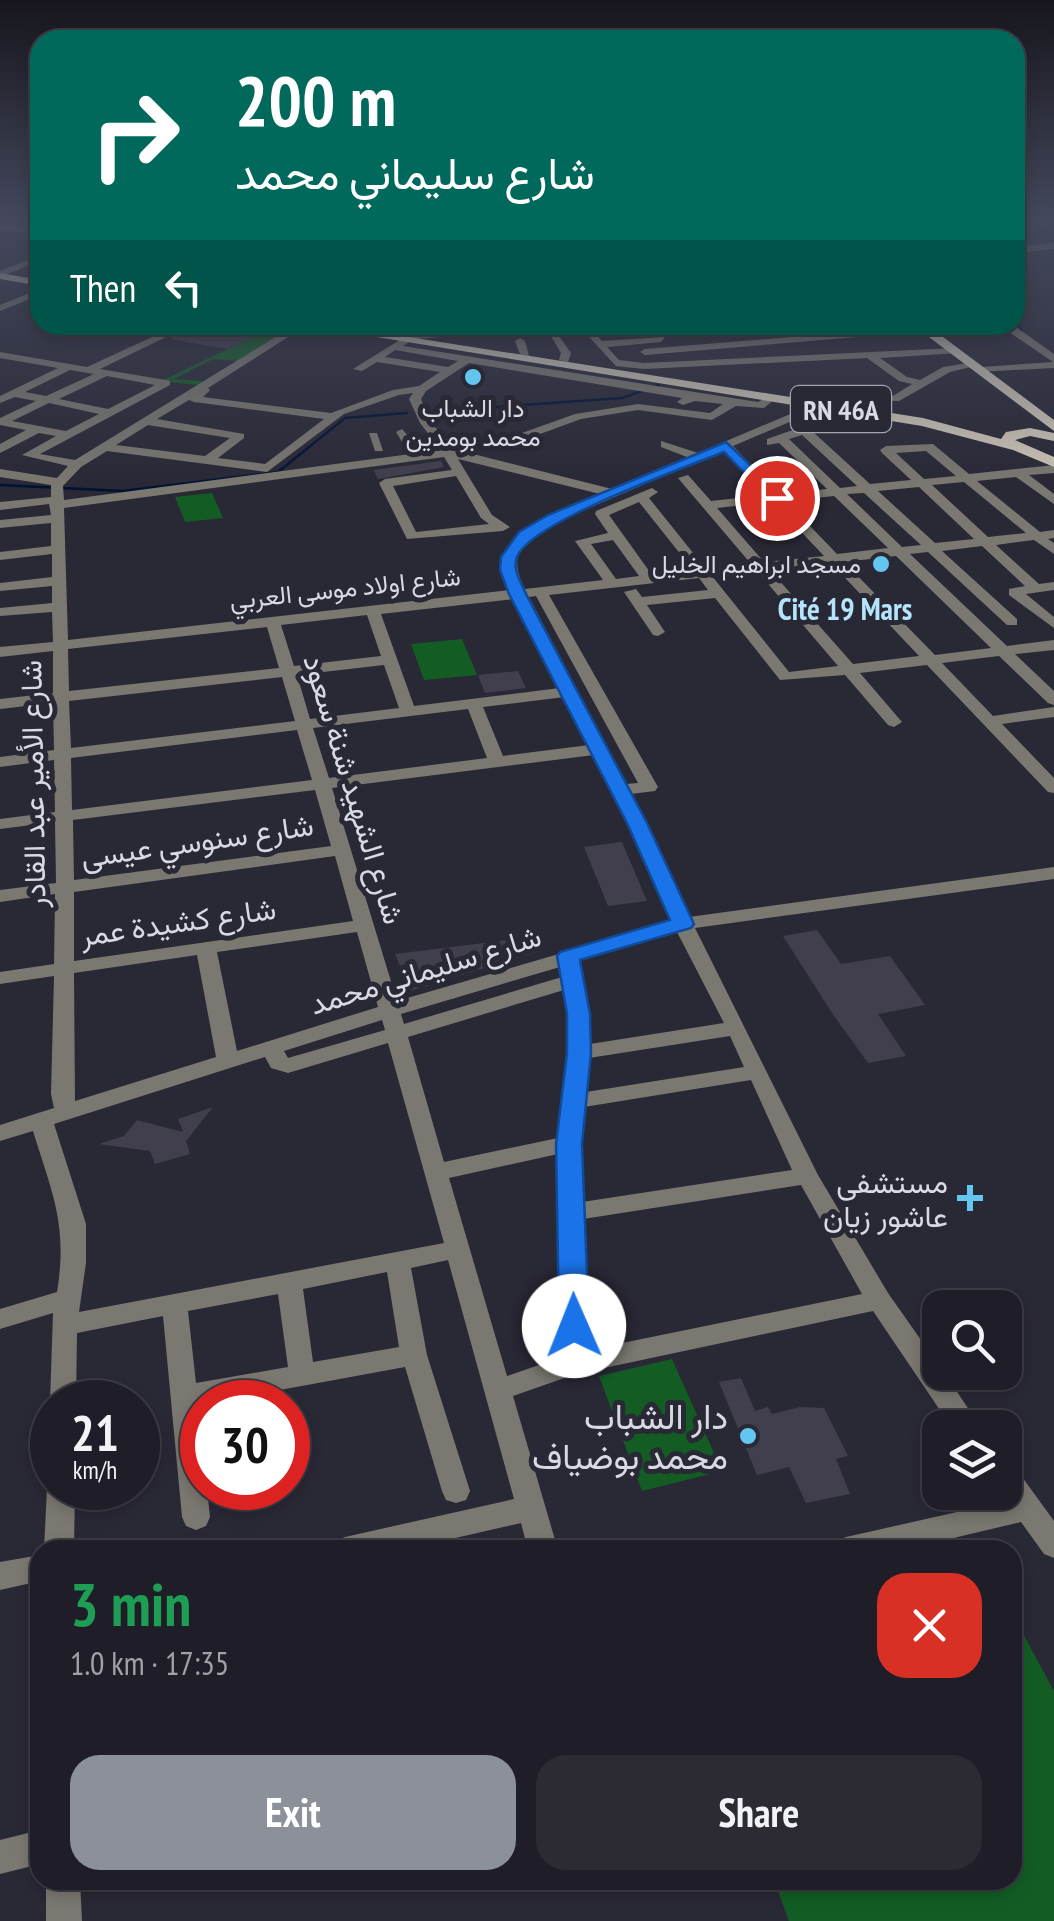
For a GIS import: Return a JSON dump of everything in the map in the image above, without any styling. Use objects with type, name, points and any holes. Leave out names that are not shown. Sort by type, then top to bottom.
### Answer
[{"type":"main road","points":[[932,335],[1034,408],[1052,430],[1016,438]]},
{"type":"main road","name":"RN 46A","points":[[398,337],[484,348],[522,348],[564,360],[1016,438]]},
{"type":"main road","name":"RN 46A","points":[[398,337],[770,398],[869,406],[963,431],[1016,438]]},
{"type":"main road","points":[[1016,438],[1034,408]]},
{"type":"main road","points":[[1016,438],[1054,465]]},
{"type":"street","points":[[88,370],[164,335]]},
{"type":"street","points":[[0,524],[56,497],[77,464],[288,335]]},
{"type":"street","points":[[479,335],[484,348]]},
{"type":"street","points":[[552,335],[566,353],[564,360]]},
{"type":"street","points":[[590,335],[616,363],[655,366],[872,357],[1054,362]]},
{"type":"street","points":[[628,335],[655,366]]},
{"type":"street","points":[[669,335],[715,384]]},
{"type":"street","points":[[640,347],[672,338],[708,335]]},
{"type":"street","points":[[603,347],[682,349],[846,335],[903,379],[920,383]]},
{"type":"street","points":[[1018,335],[1054,362]]},
{"type":"street","points":[[358,369],[398,337],[437,354],[694,397],[760,406],[770,398]]},
{"type":"street","points":[[418,366],[437,354]]},
{"type":"street","points":[[0,355],[205,391],[196,400],[334,417]]},
{"type":"street","points":[[374,358],[450,371]]},
{"type":"street","points":[[468,359],[422,389],[415,399],[487,518],[502,527]]},
{"type":"street","points":[[955,1410],[879,1300],[806,1176],[737,1028],[508,570],[513,547],[529,532],[613,493],[698,458],[781,438],[894,399],[967,360]]},
{"type":"street","points":[[0,400],[68,367]]},
{"type":"street","points":[[0,431],[4,422],[105,373]]},
{"type":"street","points":[[869,406],[903,379]]},
{"type":"street","points":[[0,382],[27,386]]},
{"type":"street","points":[[28,455],[166,383]]},
{"type":"street","points":[[4,422],[108,445],[260,469],[273,466],[334,417],[397,392],[422,389]]},
{"type":"street","points":[[13,393],[114,409],[240,436],[204,462]]},
{"type":"street","points":[[674,410],[694,397]]},
{"type":"street","points":[[0,506],[450,455],[507,442],[592,413],[638,407],[712,417],[733,403]]},
{"type":"street","points":[[648,579],[602,514],[684,478],[826,404]]},
{"type":"street","points":[[0,449],[38,429]]},
{"type":"street","points":[[804,429],[1012,622]]},
{"type":"street","points":[[402,432],[410,445]]},
{"type":"street","points":[[781,438],[1054,700]]},
{"type":"street","points":[[349,451],[376,442],[410,445],[613,493]]},
{"type":"street","points":[[665,444],[698,458]]},
{"type":"street","points":[[1035,588],[886,450],[930,447],[1054,550]]},
{"type":"street","points":[[0,449],[77,464]]},
{"type":"street","points":[[731,451],[1054,788]]},
{"type":"street","points":[[450,455],[385,483],[412,536],[502,527],[529,532]]},
{"type":"street","points":[[710,505],[1054,465]]},
{"type":"street","points":[[1015,471],[1054,500]]},
{"type":"street","points":[[0,473],[56,497]]},
{"type":"street","points":[[684,478],[894,722]]},
{"type":"street","points":[[641,496],[785,677],[1054,646]]},
{"type":"street","name":"شارع الأمير عبد القادر","points":[[56,497],[66,888],[62,1094],[66,1112]]},
{"type":"street","name":"شارع اولاد موسى العربي","points":[[0,652],[1054,531]]},
{"type":"street","points":[[616,536],[582,540],[638,602],[658,632]]},
{"type":"street","points":[[0,556],[55,550]]},
{"type":"street","points":[[0,586],[57,581]]},
{"type":"street","points":[[1051,618],[1014,592],[1054,586]]},
{"type":"street","points":[[540,591],[649,787],[619,790]]},
{"type":"street","points":[[638,602],[718,593]]},
{"type":"street","points":[[0,612],[58,607]]},
{"type":"street","points":[[373,611],[408,712]]},
{"type":"street","name":"شارع الشهيد شنة سعود","points":[[273,622],[393,1021],[540,1540]]},
{"type":"street","points":[[540,637],[565,635]]},
{"type":"street","points":[[0,704],[390,660]]},
{"type":"street","points":[[1035,681],[1054,678]]},
{"type":"street","points":[[0,762],[474,704],[572,700],[604,706]]},
{"type":"street","points":[[474,704],[496,762]]},
{"type":"street","points":[[989,720],[1054,712]]},
{"type":"street","points":[[0,824],[598,750]]},
{"type":"street","name":"شارع سنوسي عيسى","points":[[0,896],[342,850]]},
{"type":"street","name":"شارع سليماني محمد","points":[[393,1021],[469,986],[571,968],[683,924],[1054,873]]},
{"type":"street","name":"شارع كشيدة عمر","points":[[0,978],[364,925]]},
{"type":"street","points":[[206,949],[228,1062]]},
{"type":"street","points":[[0,1133],[272,1048],[278,1063],[288,1066],[393,1021],[483,1006],[571,968],[579,1053],[569,1144],[574,1364]]},
{"type":"street","points":[[469,986],[483,1006]]},
{"type":"street","points":[[579,1053],[737,1028]]},
{"type":"street","points":[[575,1101],[757,1072]]},
{"type":"street","points":[[41,1120],[74,1224],[63,1380]]},
{"type":"street","points":[[436,1172],[569,1144]]},
{"type":"street","points":[[572,1212],[806,1176]]},
{"type":"street","points":[[64,1325],[459,1249]]},
{"type":"street","points":[[397,1261],[414,1354],[456,1491]]},
{"type":"street","points":[[288,1282],[302,1375]]},
{"type":"street","points":[[0,1320],[68,1298]]},
{"type":"street","points":[[497,1390],[574,1364],[879,1300]]},
{"type":"street","points":[[175,1304],[184,1380]]},
{"type":"street","points":[[274,1380],[414,1354]]},
{"type":"street","points":[[1022,1499],[1054,1545]]},
{"type":"street","points":[[389,1540],[531,1508]]},
{"type":"street","points":[[890,1540],[1029,1508]]},
{"type":"street","points":[[59,1540],[60,1510]]},
{"type":"street","points":[[195,1510],[196,1517]]},
{"type":"street","points":[[0,1576],[30,1570]]},
{"type":"street","points":[[0,1857],[30,1850]]},
{"type":"street","points":[[62,1890],[64,1921]]},
{"type":"green space","points":[[257,335],[279,335],[238,361],[213,359],[174,379],[203,381],[198,385],[161,381]]},
{"type":"green space","points":[[212,493],[223,518],[185,522],[175,497]]},
{"type":"green space","points":[[462,639],[477,675],[424,680],[411,644]]},
{"type":"green space","points":[[672,1359],[722,1471],[642,1491],[599,1376]]},
{"type":"green space","points":[[1022,1632],[1054,1691],[1054,1921],[789,1921],[778,1890],[1022,1890]]},
{"type":"building","points":[[178,335],[257,335],[227,349],[170,339]]},
{"type":"building","points":[[441,461],[444,467],[378,479],[374,470]]},
{"type":"building","points":[[518,671],[526,688],[485,693],[478,675]]},
{"type":"building","points":[[622,842],[647,901],[608,906],[584,847]]},
{"type":"building","points":[[817,930],[841,964],[890,956],[925,1005],[878,1014],[906,1056],[868,1063],[832,1013],[783,936]]},
{"type":"building","points":[[525,938],[540,951],[410,991],[395,954]]},
{"type":"building","points":[[213,1107],[186,1141],[190,1154],[155,1164],[150,1151],[99,1144],[124,1136],[137,1120],[183,1132],[178,1119]]},
{"type":"building","points":[[741,1378],[755,1411],[768,1407],[772,1414],[800,1407],[824,1408],[848,1456],[836,1459],[850,1494],[806,1503],[789,1467],[757,1475],[719,1382]]},
{"type":"waterway","points":[[425,412],[622,398],[659,385]]},
{"type":"waterway","points":[[0,485],[123,491],[278,472],[345,418],[407,413]]},
{"type":"place","name":"دار الشباب محمد بومدين","points":[[473,377]]},
{"type":"place","name":"مسجد ابراهيم الخليل","points":[[881,564]]},
{"type":"place","name":"مستشفى عاشور زيان","points":[[970,1198]]},
{"type":"place","name":"دار الشباب محمد بوضياف","points":[[748,1436]]},
{"type":"district","name":"Cité 19 Mars","points":[[845,608]]},
{"type":"route","points":[[574,1326],[569,1144],[579,1053],[578,1014],[568,956],[683,924],[637,823],[518,594],[508,570],[509,557],[513,547],[537,526],[726,446],[777,498]]}]
